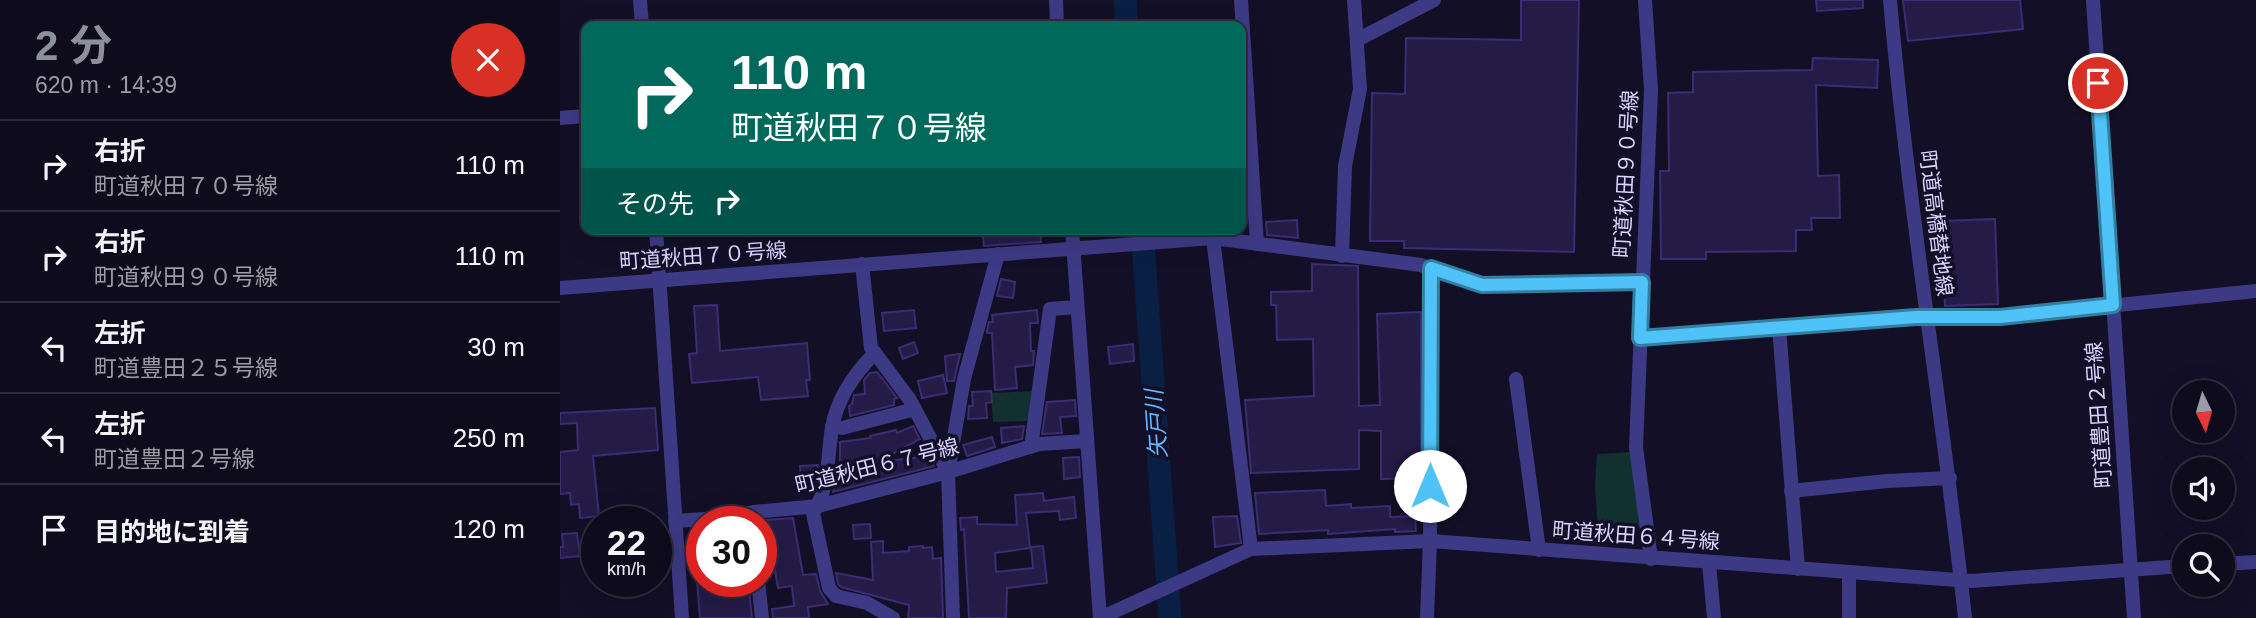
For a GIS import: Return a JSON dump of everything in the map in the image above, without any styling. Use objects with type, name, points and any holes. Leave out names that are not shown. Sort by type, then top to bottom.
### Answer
[{"type":"street","points":[[640,0],[642,21]]},
{"type":"street","points":[[1056,0],[1057,21]]},
{"type":"street","points":[[1241,0],[1242,21]]},
{"type":"street","points":[[1342,256],[1345,166],[1360,89],[1354,0]]},
{"type":"street","points":[[1357,40],[1434,0]]},
{"type":"street","name":"町道秋田９０号線","points":[[1646,0],[1651,90],[1636,447],[1651,559]]},
{"type":"street","name":"町道高橋替地線","points":[[1890,0],[1898,92],[1950,478],[1965,618]]},
{"type":"street","name":"町道豊田２号線","points":[[2093,0],[2134,618]]},
{"type":"street","points":[[1246,76],[1257,244]]},
{"type":"street","points":[[560,109],[581,107]]},
{"type":"street","points":[[560,118],[581,116]]},
{"type":"street","points":[[656,235],[682,618]]},
{"type":"street","points":[[1072,235],[1100,618]]},
{"type":"street","points":[[1213,238],[1251,549]]},
{"type":"street","name":"町道秋田７０号線","points":[[560,288],[1213,238],[1431,268],[1482,285],[1642,282]]},
{"type":"street","points":[[953,618],[948,472],[964,379],[998,254]]},
{"type":"street","points":[[862,264],[871,348],[915,409],[948,472]]},
{"type":"street","points":[[1427,618],[1430,541],[1431,268]]},
{"type":"street","points":[[1640,338],[1927,318],[2000,317],[2256,291]]},
{"type":"street","points":[[1031,447],[1050,309],[1077,307]]},
{"type":"street","points":[[1779,327],[1798,569]]},
{"type":"street","points":[[875,353],[863,364],[842,394],[832,426],[823,497],[813,513],[829,588],[836,596],[867,603],[893,618]]},
{"type":"street","points":[[1516,379],[1539,550]]},
{"type":"street","points":[[832,426],[842,428],[915,409]]},
{"type":"street","name":"町道秋田６７号線","points":[[777,513],[818,506],[948,472],[1039,444],[1087,441]]},
{"type":"street","points":[[1791,491],[1887,481],[1950,478]]},
{"type":"street","name":"町道秋田６７号線","points":[[675,521],[686,520]]},
{"type":"street","name":"町道秋田６４号線","points":[[1100,618],[1251,549],[1430,541],[1961,580],[2172,567]]},
{"type":"street","points":[[2235,563],[2256,562]]},
{"type":"street","points":[[1709,563],[1714,618]]},
{"type":"street","points":[[1849,572],[1849,618]]},
{"type":"street","points":[[760,597],[762,618]]},
{"type":"green space","points":[[1035,391],[1029,421],[993,422],[991,393]]},
{"type":"green space","points":[[1631,452],[1641,527],[1598,529],[1595,486],[1597,454]]},
{"type":"building","points":[[1521,0],[1579,0],[1574,252],[1404,248],[1404,241],[1370,241],[1372,93],[1405,94],[1406,38],[1521,40]]},
{"type":"building","points":[[1816,0],[1863,0],[1863,8],[1817,11]]},
{"type":"building","points":[[1903,0],[2020,0],[2023,29],[1908,41]]},
{"type":"building","points":[[1813,58],[1878,60],[1877,88],[1816,85],[1818,176],[1839,175],[1840,218],[1811,218],[1812,230],[1796,230],[1796,251],[1706,252],[1706,259],[1661,259],[1660,171],[1669,171],[1668,93],[1693,92],[1693,72],[1812,70]]},
{"type":"building","points":[[1995,219],[1998,304],[1945,306],[1941,221]]},
{"type":"building","points":[[1297,220],[1298,238],[1267,235],[1266,222]]},
{"type":"building","points":[[983,235],[1040,235],[1041,242],[984,246]]},
{"type":"building","points":[[1312,264],[1358,266],[1359,406],[1380,405],[1377,314],[1421,312],[1421,478],[1381,479],[1381,431],[1359,430],[1359,469],[1251,473],[1245,400],[1314,396],[1313,339],[1277,340],[1276,305],[1271,305],[1271,292],[1312,291]]},
{"type":"building","points":[[1001,279],[1015,282],[1013,298],[997,296]]},
{"type":"building","points":[[717,305],[720,351],[807,343],[810,380],[806,380],[808,396],[761,400],[758,377],[692,383],[689,354],[697,353],[694,306]]},
{"type":"building","points":[[914,310],[916,328],[884,331],[882,313]]},
{"type":"building","points":[[1037,310],[1038,323],[1030,323],[1033,365],[1015,367],[1017,388],[995,390],[992,333],[987,333],[989,322],[993,322],[992,315]]},
{"type":"building","points":[[914,342],[918,353],[903,359],[899,348]]},
{"type":"building","points":[[1133,344],[1134,361],[1110,364],[1108,347]]},
{"type":"building","points":[[960,354],[954,381],[947,381],[945,356]]},
{"type":"building","points":[[877,372],[897,398],[894,399],[894,405],[850,416],[849,406],[854,395],[865,394],[864,380],[870,373]]},
{"type":"building","points":[[943,375],[947,393],[922,398],[918,381]]},
{"type":"building","points":[[991,391],[992,402],[986,403],[987,418],[968,419],[969,406],[973,406],[972,392]]},
{"type":"building","points":[[1075,400],[1076,416],[1060,417],[1062,433],[1042,434],[1047,402]]},
{"type":"building","points":[[655,408],[658,450],[593,456],[598,506],[581,506],[581,518],[579,504],[571,505],[570,493],[560,494],[560,452],[578,450],[577,423],[560,424],[560,413]]},
{"type":"building","points":[[913,426],[920,439],[878,462],[929,456],[934,466],[833,492],[840,464],[840,442],[871,438],[870,436],[896,430],[897,433]]},
{"type":"building","points":[[1024,426],[1022,439],[1002,443],[1001,428]]},
{"type":"building","points":[[992,437],[995,447],[967,456],[963,445]]},
{"type":"building","points":[[1079,457],[1080,477],[1064,479],[1063,458]]},
{"type":"building","points":[[818,465],[814,488],[801,488],[800,466]]},
{"type":"building","points":[[1325,490],[1326,506],[1390,506],[1390,517],[1415,516],[1416,531],[1395,532],[1395,529],[1328,534],[1328,530],[1259,534],[1255,493]]},
{"type":"building","points":[[1043,493],[1044,501],[1074,497],[1076,518],[1060,520],[1059,511],[1026,513],[1030,548],[995,553],[996,572],[1033,568],[1031,547],[1043,546],[1047,583],[1007,588],[1006,618],[969,618],[964,529],[961,530],[960,518],[977,517],[977,524],[1017,525],[1015,495]]},
{"type":"building","points":[[1237,516],[1241,543],[1215,547],[1213,517]]},
{"type":"building","points":[[793,518],[803,575],[816,574],[820,591],[828,604],[808,607],[809,618],[773,618],[772,609],[794,606],[792,586],[778,588],[777,519]]},
{"type":"building","points":[[870,524],[871,538],[854,539],[853,525]]},
{"type":"building","points":[[577,533],[580,556],[560,558],[562,534]]},
{"type":"building","points":[[883,541],[883,553],[909,551],[909,547],[923,546],[932,547],[933,559],[941,558],[943,618],[908,618],[909,605],[838,584],[836,573],[873,580],[871,542]]},
{"type":"building","points":[[698,597],[750,597],[752,618],[700,618]]},
{"type":"waterway","name":"矢戸川","points":[[1125,0],[1127,21]]},
{"type":"waterway","name":"矢戸川","points":[[1142,235],[1170,618]]},
{"type":"route","points":[[1430,486],[1431,268],[1482,285],[1642,282],[1640,338],[1916,317],[2000,317],[2113,305],[2098,83]]}]
